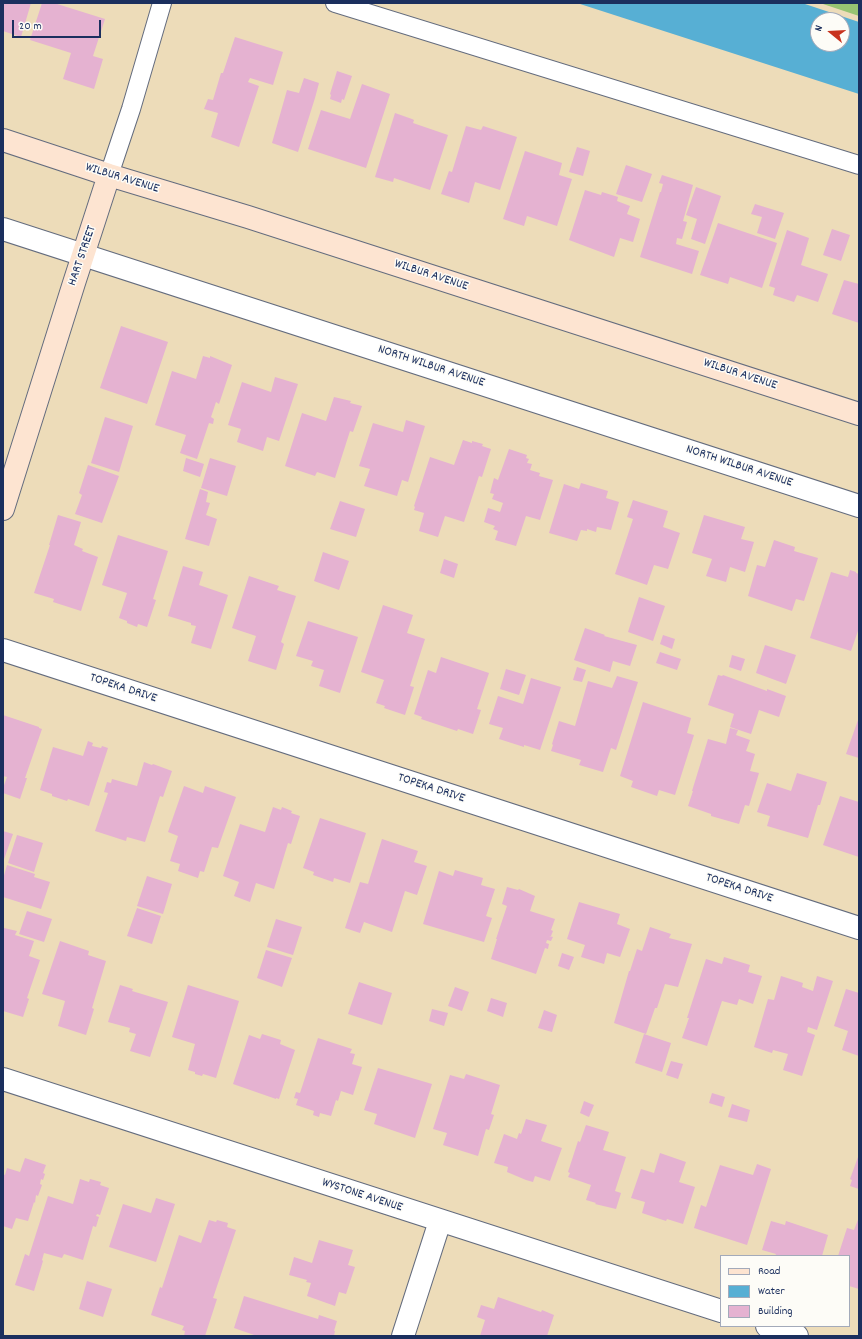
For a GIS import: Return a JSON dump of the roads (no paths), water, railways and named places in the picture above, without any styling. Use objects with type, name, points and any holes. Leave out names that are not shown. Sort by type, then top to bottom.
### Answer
[{"type":"main road","name":"WILBUR AVENUE","points":[[3,140],[859,414]]},
{"type":"main road","name":"HART STREET","points":[[3,509],[109,175]]},
{"type":"street","name":"NORTH WILBUR AVENUE","points":[[3,229],[859,506]]},
{"type":"street","name":"TOPEKA DRIVE","points":[[3,650],[859,928]]},
{"type":"street","name":"WYSTONE AVENUE","points":[[3,1078],[720,1311]]},
{"type":"street","points":[[403,1336],[440,1221]]},
{"type":"street","points":[[772,1330],[797,1336]]},
{"type":"lane","name":"HART STREET","points":[[109,175],[131,109],[162,3]]},
{"type":"lane","points":[[335,3],[859,165]]},
{"type":"water","points":[[577,3],[802,3],[829,12],[810,12],[810,52],[850,52],[850,19],[859,22],[859,94]]}]
